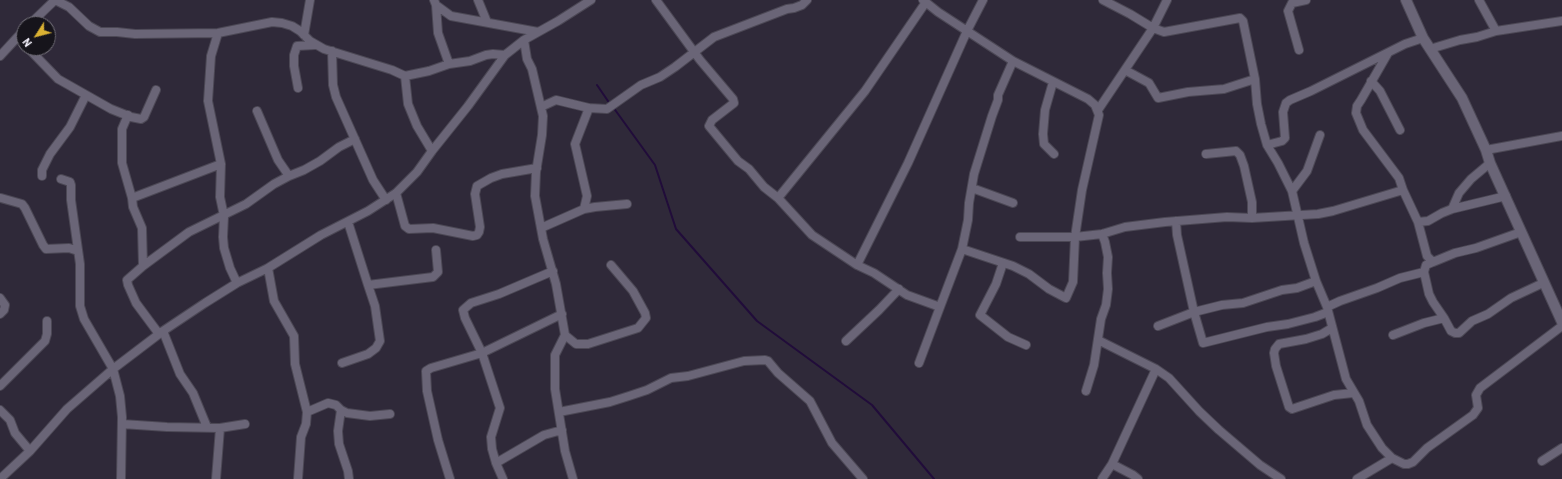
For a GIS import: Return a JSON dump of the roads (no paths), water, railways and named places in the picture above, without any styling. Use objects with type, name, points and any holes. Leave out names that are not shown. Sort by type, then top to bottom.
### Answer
[{"type":"street","points":[[38,16],[55,0],[69,7],[89,26],[100,32],[135,34],[218,33],[272,22],[292,26],[315,45]]},
{"type":"street","points":[[304,35],[310,0]]},
{"type":"street","points":[[478,0],[487,22]]},
{"type":"street","points":[[0,479],[30,451],[67,409],[113,369],[161,333],[237,283],[268,268],[321,235],[348,222],[396,193],[417,172],[505,55],[516,45],[591,0]]},
{"type":"street","points":[[656,0],[694,52],[733,99],[734,103],[712,120],[709,126],[738,162],[749,169],[764,187],[778,198],[812,235],[857,265],[874,273],[907,295],[940,307]]},
{"type":"street","points":[[541,107],[556,100],[589,108],[611,106],[641,85],[675,67],[714,38],[787,9],[802,5],[807,0]]},
{"type":"street","points":[[857,265],[908,163],[967,31],[983,0]]},
{"type":"street","points":[[1103,0],[1153,28],[1164,32],[1240,18],[1243,21],[1255,79],[1257,104],[1267,146],[1278,163],[1292,191],[1301,232],[1316,281],[1327,310],[1346,379],[1359,401],[1367,425],[1382,448],[1392,458],[1404,464],[1413,462],[1427,448],[1473,415],[1478,408],[1476,395],[1480,388],[1562,326]]},
{"type":"street","points":[[1098,110],[1153,28],[1167,0]]},
{"type":"street","points":[[1299,50],[1288,12],[1292,2],[1306,0]]},
{"type":"street","points":[[1406,0],[1423,38],[1462,98],[1543,283],[1562,322]]},
{"type":"street","points":[[1479,0],[1496,31]]},
{"type":"street","points":[[778,198],[865,91],[924,1],[938,12],[1013,61],[1088,99],[1095,105],[1099,115],[1097,129],[1086,168],[1075,237],[1073,282],[1066,298],[1049,290],[1030,274],[1013,266],[962,249]]},
{"type":"street","points":[[435,3],[451,16],[538,32]]},
{"type":"street","points":[[435,3],[438,33],[448,64]]},
{"type":"street","points":[[1430,49],[1496,31],[1562,21]]},
{"type":"street","points":[[218,33],[211,56],[208,101],[221,164],[220,197],[224,216],[224,248],[230,268],[237,283]]},
{"type":"street","points":[[0,56],[16,38]]},
{"type":"street","points":[[1267,146],[1282,141],[1284,138],[1283,112],[1286,103],[1290,100],[1405,44],[1423,38]]},
{"type":"street","points":[[524,40],[527,59]]},
{"type":"street","points":[[298,88],[294,66],[294,55],[297,46],[315,45],[392,70],[405,76],[429,71],[448,64],[470,61],[486,55],[505,55]]},
{"type":"street","points":[[516,45],[527,59],[532,69],[541,107],[543,125],[535,196],[543,240],[553,271],[565,335],[554,355],[555,389],[560,412],[565,451],[573,479]]},
{"type":"street","points":[[332,51],[333,86],[373,180],[386,200]]},
{"type":"street","points":[[1388,53],[1357,106],[1356,113],[1364,130],[1399,178],[1418,222],[1427,256],[1433,262]]},
{"type":"street","points":[[36,56],[58,79],[111,109],[128,115],[141,118],[144,117],[156,90]]},
{"type":"street","points":[[919,363],[962,249],[968,220],[974,174],[998,96],[1013,61]]},
{"type":"street","points":[[1125,70],[1149,83],[1158,98],[1188,92],[1224,89],[1255,79]]},
{"type":"street","points":[[405,76],[408,104],[416,126],[432,151]]},
{"type":"street","points":[[1371,81],[1380,91],[1400,130]]},
{"type":"street","points":[[1054,82],[1045,110],[1043,134],[1044,144],[1054,154]]},
{"type":"street","points":[[42,176],[42,170],[50,154],[70,127],[86,95]]},
{"type":"street","points":[[584,209],[587,196],[575,144],[589,108]]},
{"type":"street","points":[[257,111],[278,160],[289,176]]},
{"type":"street","points":[[128,115],[122,129],[122,163],[132,198],[133,207],[142,228],[143,266]]},
{"type":"street","points":[[1292,191],[1308,171],[1320,135]]},
{"type":"street","points":[[1486,150],[1562,136]]},
{"type":"street","points":[[207,427],[193,393],[180,374],[161,333],[136,304],[127,280],[143,266],[189,232],[224,216],[289,176],[310,167],[343,145],[355,139]]},
{"type":"street","points":[[1206,154],[1236,151],[1240,155],[1252,202],[1252,218]]},
{"type":"street","points":[[1452,209],[1459,193],[1471,178],[1490,163]]},
{"type":"street","points":[[132,198],[221,164]]},
{"type":"street","points":[[396,193],[405,226],[409,229],[433,228],[473,236],[477,235],[480,227],[475,194],[477,186],[502,174],[537,168]]},
{"type":"street","points":[[61,179],[70,182],[71,185],[71,200],[80,264],[80,306],[84,319],[113,369],[120,396],[122,424],[121,479]]},
{"type":"street","points":[[972,188],[1013,202]]},
{"type":"street","points":[[1020,237],[1075,237],[1102,234],[1125,227],[1227,217],[1252,218],[1298,216],[1333,211],[1403,190]]},
{"type":"street","points":[[1418,222],[1428,221],[1452,209],[1506,196]]},
{"type":"street","points":[[1,198],[22,204],[26,208],[42,245],[46,248],[69,248],[78,251]]},
{"type":"street","points":[[541,228],[584,209],[627,204]]},
{"type":"street","points":[[1176,221],[1177,235],[1194,312],[1203,343],[1315,317],[1340,301],[1378,288],[1400,278],[1424,272]]},
{"type":"street","points":[[342,363],[368,354],[376,348],[380,341],[375,306],[348,222]]},
{"type":"street","points":[[1521,232],[1476,248],[1455,253],[1426,265],[1424,272],[1429,294],[1451,331],[1459,333],[1472,321],[1488,314],[1511,298],[1543,283]]},
{"type":"street","points":[[1086,391],[1094,365],[1101,320],[1106,305],[1108,289],[1106,273],[1108,257],[1102,234]]},
{"type":"street","points":[[368,285],[433,277],[438,272],[436,250]]},
{"type":"street","points":[[1003,263],[996,284],[980,315],[1008,337],[1026,344]]},
{"type":"street","points":[[565,335],[576,344],[588,344],[638,328],[646,318],[645,313],[633,291],[611,265]]},
{"type":"street","points":[[268,268],[274,301],[294,336],[295,364],[307,412],[306,424],[300,437],[298,479]]},
{"type":"street","points":[[503,479],[492,449],[491,437],[500,408],[482,353],[463,313],[466,306],[471,303],[499,294],[553,271]]},
{"type":"street","points":[[1158,326],[1194,312],[1222,305],[1243,303],[1282,290],[1297,288],[1316,281]]},
{"type":"street","points":[[846,341],[899,289]]},
{"type":"street","points":[[0,298],[5,305],[4,310],[0,314]]},
{"type":"street","points":[[450,479],[438,440],[427,391],[426,371],[431,368],[482,353],[562,314]]},
{"type":"street","points":[[1393,335],[1428,322],[1444,318]]},
{"type":"street","points":[[0,386],[45,341],[47,334],[47,321]]},
{"type":"street","points":[[1332,328],[1322,334],[1306,339],[1279,344],[1275,349],[1274,353],[1276,366],[1289,407],[1292,409],[1334,395],[1353,392]]},
{"type":"street","points":[[1098,340],[1156,369],[1169,378],[1199,411],[1220,430],[1260,465],[1281,479]]},
{"type":"street","points":[[560,412],[610,402],[646,390],[671,378],[688,376],[744,361],[765,360],[768,361],[778,373],[810,402],[832,443],[863,479]]},
{"type":"street","points":[[1102,479],[1112,464],[1156,369]]},
{"type":"street","points":[[307,412],[328,403],[336,405],[341,410],[348,413],[370,416],[390,414]]},
{"type":"street","points":[[0,410],[10,420],[15,433],[30,451]]},
{"type":"street","points":[[341,410],[338,431],[339,444],[348,471],[349,479]]},
{"type":"street","points":[[122,424],[220,428],[244,424]]},
{"type":"street","points":[[216,479],[220,428]]},
{"type":"street","points":[[496,462],[544,435],[562,430]]},
{"type":"street","points":[[1542,461],[1562,448]]},
{"type":"street","points":[[1357,479],[1392,458]]},
{"type":"street","points":[[1112,464],[1138,479]]},
{"type":"waterway","points":[[597,85],[610,104]]},
{"type":"waterway","points":[[613,107],[655,165],[676,229],[757,321],[872,405],[934,479]]}]
